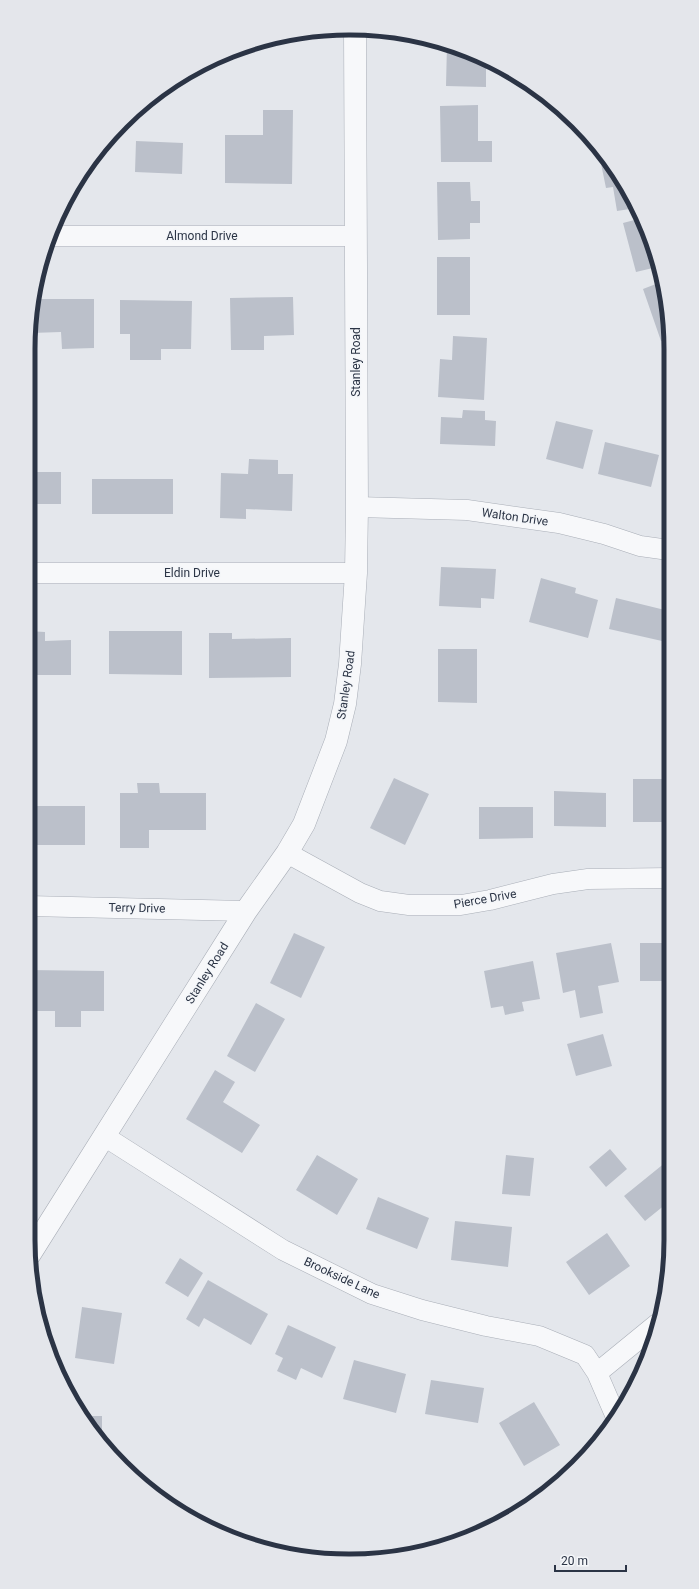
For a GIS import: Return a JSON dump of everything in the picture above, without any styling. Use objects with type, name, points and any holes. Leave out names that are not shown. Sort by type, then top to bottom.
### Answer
[{"type":"street","name":"Stanley Road","points":[[35,1246],[246,911],[287,853],[304,824],[336,742],[345,704],[350,664],[356,573],[358,507],[355,35]]},
{"type":"street","name":"Almond Drive","points":[[56,236],[356,236]]},
{"type":"street","name":"Walton Drive","points":[[358,507],[467,510],[559,523],[604,534],[640,546],[664,549]]},
{"type":"street","name":"Eldin Drive","points":[[35,573],[356,573]]},
{"type":"street","name":"Pierce Drive","points":[[287,853],[360,893],[380,901],[409,905],[461,905],[490,900],[554,884],[588,879],[664,878]]},
{"type":"street","name":"Terry Drive","points":[[35,906],[246,911]]},
{"type":"street","name":"Brookside Lane","points":[[104,1136],[283,1250],[372,1294],[422,1310],[486,1326],[538,1336],[585,1355],[597,1373],[613,1411]]},
{"type":"street","points":[[597,1373],[651,1329]]},
{"type":"building","points":[[447,51],[486,66],[486,87],[446,86]]},
{"type":"building","points":[[478,105],[478,141],[492,141],[492,162],[441,162],[440,106]]},
{"type":"building","points":[[263,110],[293,110],[292,184],[225,183],[225,135],[263,135]]},
{"type":"building","points":[[136,141],[183,143],[182,174],[135,172]]},
{"type":"building","points":[[600,160],[631,209],[617,211],[613,187],[606,188]]},
{"type":"building","points":[[437,182],[470,182],[471,201],[480,201],[480,223],[470,223],[470,239],[438,240]]},
{"type":"building","points":[[636,220],[653,268],[636,272],[623,223]]},
{"type":"building","points":[[437,257],[470,257],[470,315],[437,315]]},
{"type":"building","points":[[657,284],[661,308],[664,340],[661,341],[643,289]]},
{"type":"building","points":[[293,297],[294,335],[264,336],[264,350],[231,350],[230,298]]},
{"type":"building","points":[[39,299],[94,299],[94,348],[62,349],[61,332],[36,333]]},
{"type":"building","points":[[120,300],[192,301],[191,349],[161,349],[161,360],[130,360],[130,334],[120,334]]},
{"type":"building","points":[[453,336],[487,338],[484,400],[438,397],[440,359],[452,360]]},
{"type":"building","points":[[463,410],[485,411],[485,420],[496,421],[495,446],[440,444],[441,417],[462,418]]},
{"type":"building","points":[[556,421],[593,430],[583,469],[546,459]]},
{"type":"building","points":[[605,442],[659,455],[651,487],[598,474]]},
{"type":"building","points":[[249,459],[278,460],[278,474],[293,474],[292,511],[246,509],[246,519],[220,518],[221,473],[248,474]]},
{"type":"building","points":[[35,472],[61,472],[61,504],[35,504]]},
{"type":"building","points":[[92,479],[173,479],[173,514],[92,514]]},
{"type":"building","points":[[441,567],[496,569],[494,599],[481,598],[481,608],[439,606]]},
{"type":"building","points":[[541,578],[576,588],[575,593],[598,600],[588,638],[529,622]]},
{"type":"building","points":[[616,598],[664,610],[664,632],[662,641],[609,629]]},
{"type":"building","points":[[35,631],[45,632],[45,641],[71,640],[71,675],[35,675]]},
{"type":"building","points":[[109,631],[182,631],[182,675],[109,674]]},
{"type":"building","points":[[209,633],[232,633],[232,639],[291,638],[291,677],[209,678]]},
{"type":"building","points":[[438,649],[477,649],[477,703],[438,702]]},
{"type":"building","points":[[394,778],[429,794],[405,845],[370,828]]},
{"type":"building","points":[[633,779],[664,779],[664,822],[633,822]]},
{"type":"building","points":[[137,783],[159,783],[160,793],[206,793],[206,830],[149,830],[149,848],[120,848],[120,793],[138,793]]},
{"type":"building","points":[[554,791],[606,793],[606,827],[554,826]]},
{"type":"building","points":[[35,806],[85,806],[85,845],[35,845]]},
{"type":"building","points":[[479,807],[533,807],[533,838],[479,839]]},
{"type":"building","points":[[294,933],[325,947],[301,998],[270,983]]},
{"type":"building","points":[[611,943],[619,982],[598,986],[603,1013],[580,1018],[575,990],[563,993],[556,953]]},
{"type":"building","points":[[640,943],[664,943],[664,981],[640,981]]},
{"type":"building","points":[[533,961],[540,999],[522,1002],[524,1011],[505,1015],[503,1006],[491,1008],[484,971]]},
{"type":"building","points":[[35,970],[104,971],[104,1011],[81,1011],[81,1027],[55,1027],[55,1011],[35,1011]]},
{"type":"building","points":[[256,1003],[285,1019],[255,1072],[227,1056]]},
{"type":"building","points":[[603,1034],[612,1066],[576,1076],[567,1044]]},
{"type":"building","points":[[215,1070],[235,1082],[223,1102],[260,1125],[242,1153],[186,1119]]},
{"type":"building","points":[[610,1149],[627,1169],[606,1187],[589,1167]]},
{"type":"building","points":[[317,1155],[358,1179],[337,1215],[296,1190]]},
{"type":"building","points":[[506,1155],[534,1158],[530,1196],[502,1194]]},
{"type":"building","points":[[664,1164],[664,1206],[645,1221],[624,1196]]},
{"type":"building","points":[[378,1197],[429,1218],[417,1249],[366,1229]]},
{"type":"building","points":[[455,1221],[512,1227],[508,1267],[451,1260]]},
{"type":"building","points":[[607,1233],[630,1266],[589,1295],[566,1262]]},
{"type":"building","points":[[180,1258],[203,1273],[188,1297],[165,1283]]},
{"type":"building","points":[[208,1280],[268,1314],[251,1345],[204,1318],[199,1327],[186,1319]]},
{"type":"building","points":[[82,1307],[122,1313],[114,1364],[75,1358]]},
{"type":"building","points":[[288,1325],[336,1347],[322,1378],[301,1368],[296,1380],[277,1371],[283,1358],[275,1354]]},
{"type":"building","points":[[354,1360],[406,1374],[396,1413],[343,1399]]},
{"type":"building","points":[[431,1380],[484,1388],[478,1423],[425,1414]]},
{"type":"building","points":[[534,1402],[560,1445],[524,1466],[499,1423]]},
{"type":"building","points":[[89,1416],[102,1416],[102,1433]]}]
